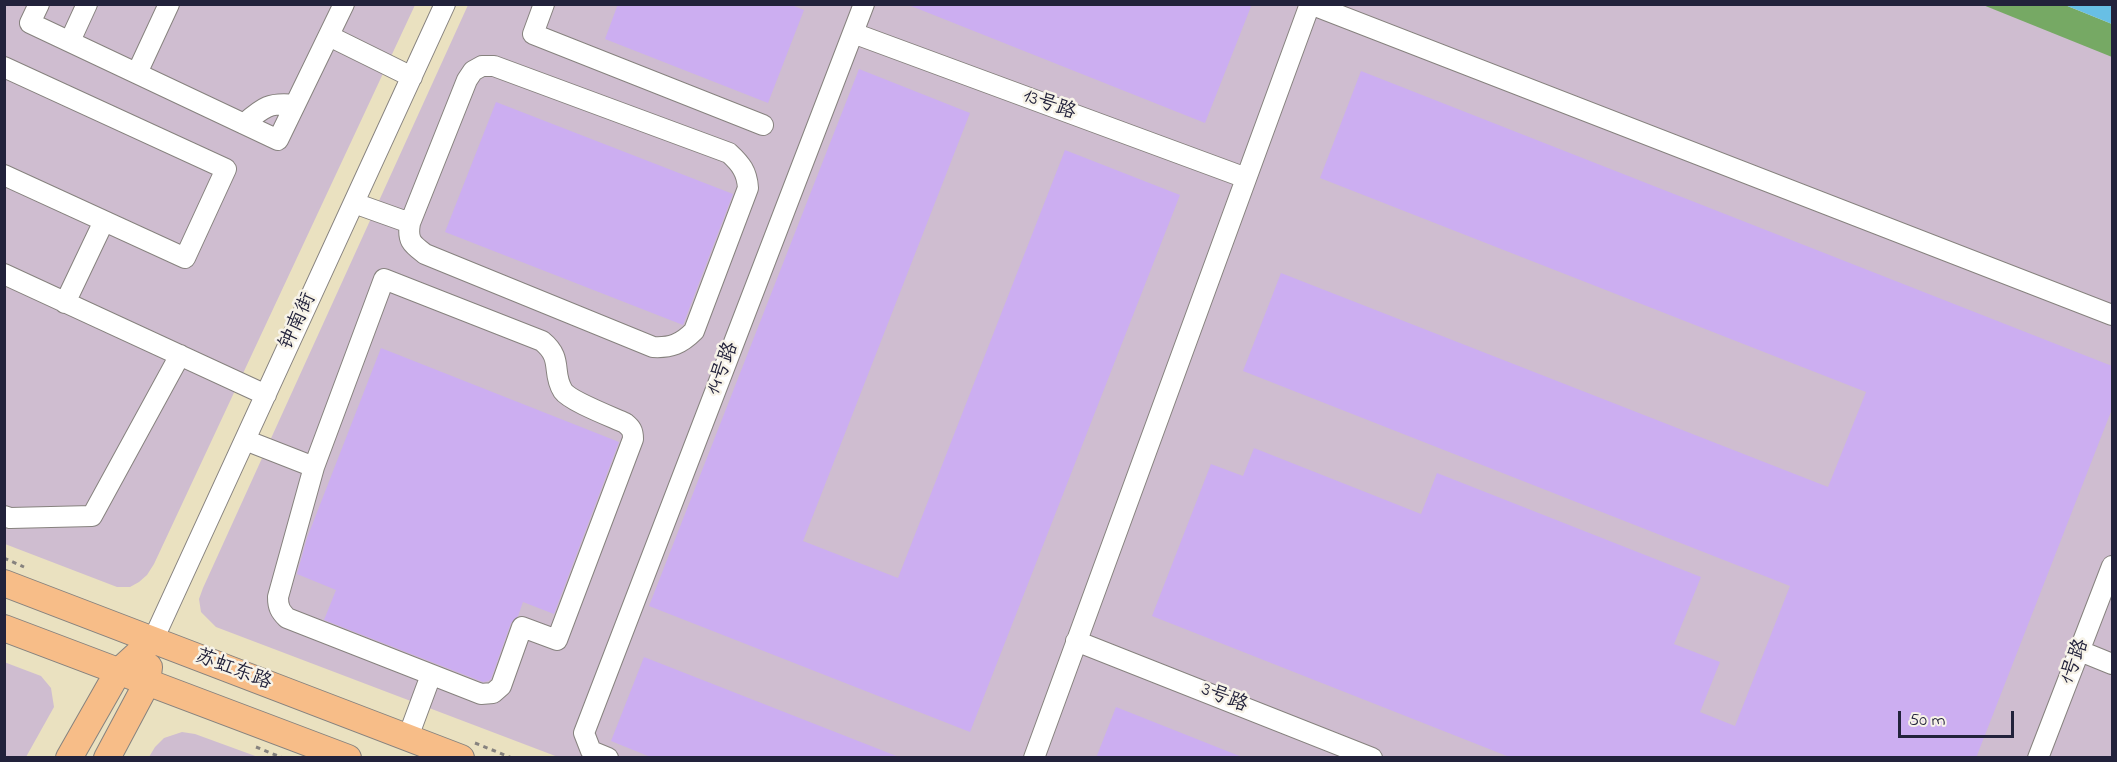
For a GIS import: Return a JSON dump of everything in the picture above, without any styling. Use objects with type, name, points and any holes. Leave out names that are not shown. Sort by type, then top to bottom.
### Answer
[{"type":"main road","name":"苏虹东路","points":[[4,583],[461,758]]},
{"type":"main road","name":"苏虹东路","points":[[4,628],[348,758]]},
{"type":"main road","name":"钟南街","points":[[69,758],[118,672],[153,640]]},
{"type":"main road","name":"钟南街","points":[[107,758],[147,682],[153,640]]},
{"type":"street","points":[[39,4],[30,22],[278,141],[344,4]]},
{"type":"street","points":[[69,41],[87,4]]},
{"type":"street","points":[[137,73],[169,4]]},
{"type":"street","name":"钟南街","points":[[153,640],[445,4]]},
{"type":"street","points":[[544,4],[533,34],[764,125]]},
{"type":"street","name":"14号路","points":[[608,758],[591,751],[584,733],[864,4]]},
{"type":"street","points":[[1034,758],[1310,4],[2112,315]]},
{"type":"street","name":"13号路","points":[[853,33],[1246,178]]},
{"type":"street","points":[[329,36],[412,77]]},
{"type":"street","points":[[482,66],[494,66],[729,153],[741,164],[747,175],[748,188],[694,331],[683,342],[667,348],[653,347],[426,254],[414,245],[408,235],[410,223],[467,80],[473,70],[482,66]]},
{"type":"street","points":[[4,67],[226,169],[184,258],[4,175]]},
{"type":"street","points":[[244,124],[266,106],[280,103],[295,105]]},
{"type":"street","points":[[354,203],[410,223]]},
{"type":"street","points":[[65,303],[104,220]]},
{"type":"street","points":[[4,274],[266,395]]},
{"type":"street","points":[[384,279],[542,341],[551,349],[556,360],[559,384],[565,394],[631,428],[633,439],[557,640],[522,627],[501,686],[493,693],[481,694],[431,675],[287,618],[280,612],[278,597],[314,467],[384,279]]},
{"type":"street","points":[[4,516],[10,518],[92,516],[180,355]]},
{"type":"street","points":[[245,440],[314,467]]},
{"type":"street","name":"1号路","points":[[2038,758],[2112,566]]},
{"type":"street","name":"3号路","points":[[1076,641],[1371,758]]},
{"type":"street","points":[[2080,651],[2112,664]]},
{"type":"street","points":[[408,737],[431,675]]},
{"type":"shaded area","points":[[2021,4],[2112,40],[2112,757],[558,757],[216,627],[201,612],[199,599],[203,588],[468,5]]},
{"type":"shaded area","points":[[4,5],[415,5],[154,564],[147,575],[130,587],[117,587],[5,544]]},
{"type":"shaded area","points":[[4,662],[41,676],[51,688],[54,707],[26,757],[5,757]]},
{"type":"shaded area","points":[[182,732],[195,734],[258,757],[149,757],[164,738]]},
{"type":"green space","points":[[1983,5],[2065,5],[2112,24],[2112,57]]},
{"type":"water","points":[[2065,5],[2112,5],[2112,24]]},
{"type":"building","points":[[618,4],[789,4],[804,10],[768,103],[605,39]]},
{"type":"building","points":[[906,4],[1252,4],[1205,123]]},
{"type":"building","points":[[859,69],[970,113],[803,541],[898,578],[1065,150],[1180,195],[970,732],[649,606]]},
{"type":"building","points":[[1361,71],[2112,366],[2112,409],[1976,758],[1512,758],[1152,616],[1211,464],[1243,476],[1254,448],[1421,514],[1437,473],[1701,577],[1674,644],[1720,662],[1700,712],[1735,726],[1790,586],[1243,371],[1281,273],[1828,487],[1866,392],[1320,178]]},
{"type":"building","points":[[496,102],[733,194],[683,325],[445,232]]},
{"type":"building","points":[[381,348],[619,442],[554,614],[523,602],[518,616],[511,623],[491,679],[488,681],[483,682],[324,620],[336,590],[297,574],[307,538]]},
{"type":"building","points":[[644,657],[899,757],[653,758],[611,741]]},
{"type":"building","points":[[1116,707],[1242,757],[1242,758],[1096,758]]}]
